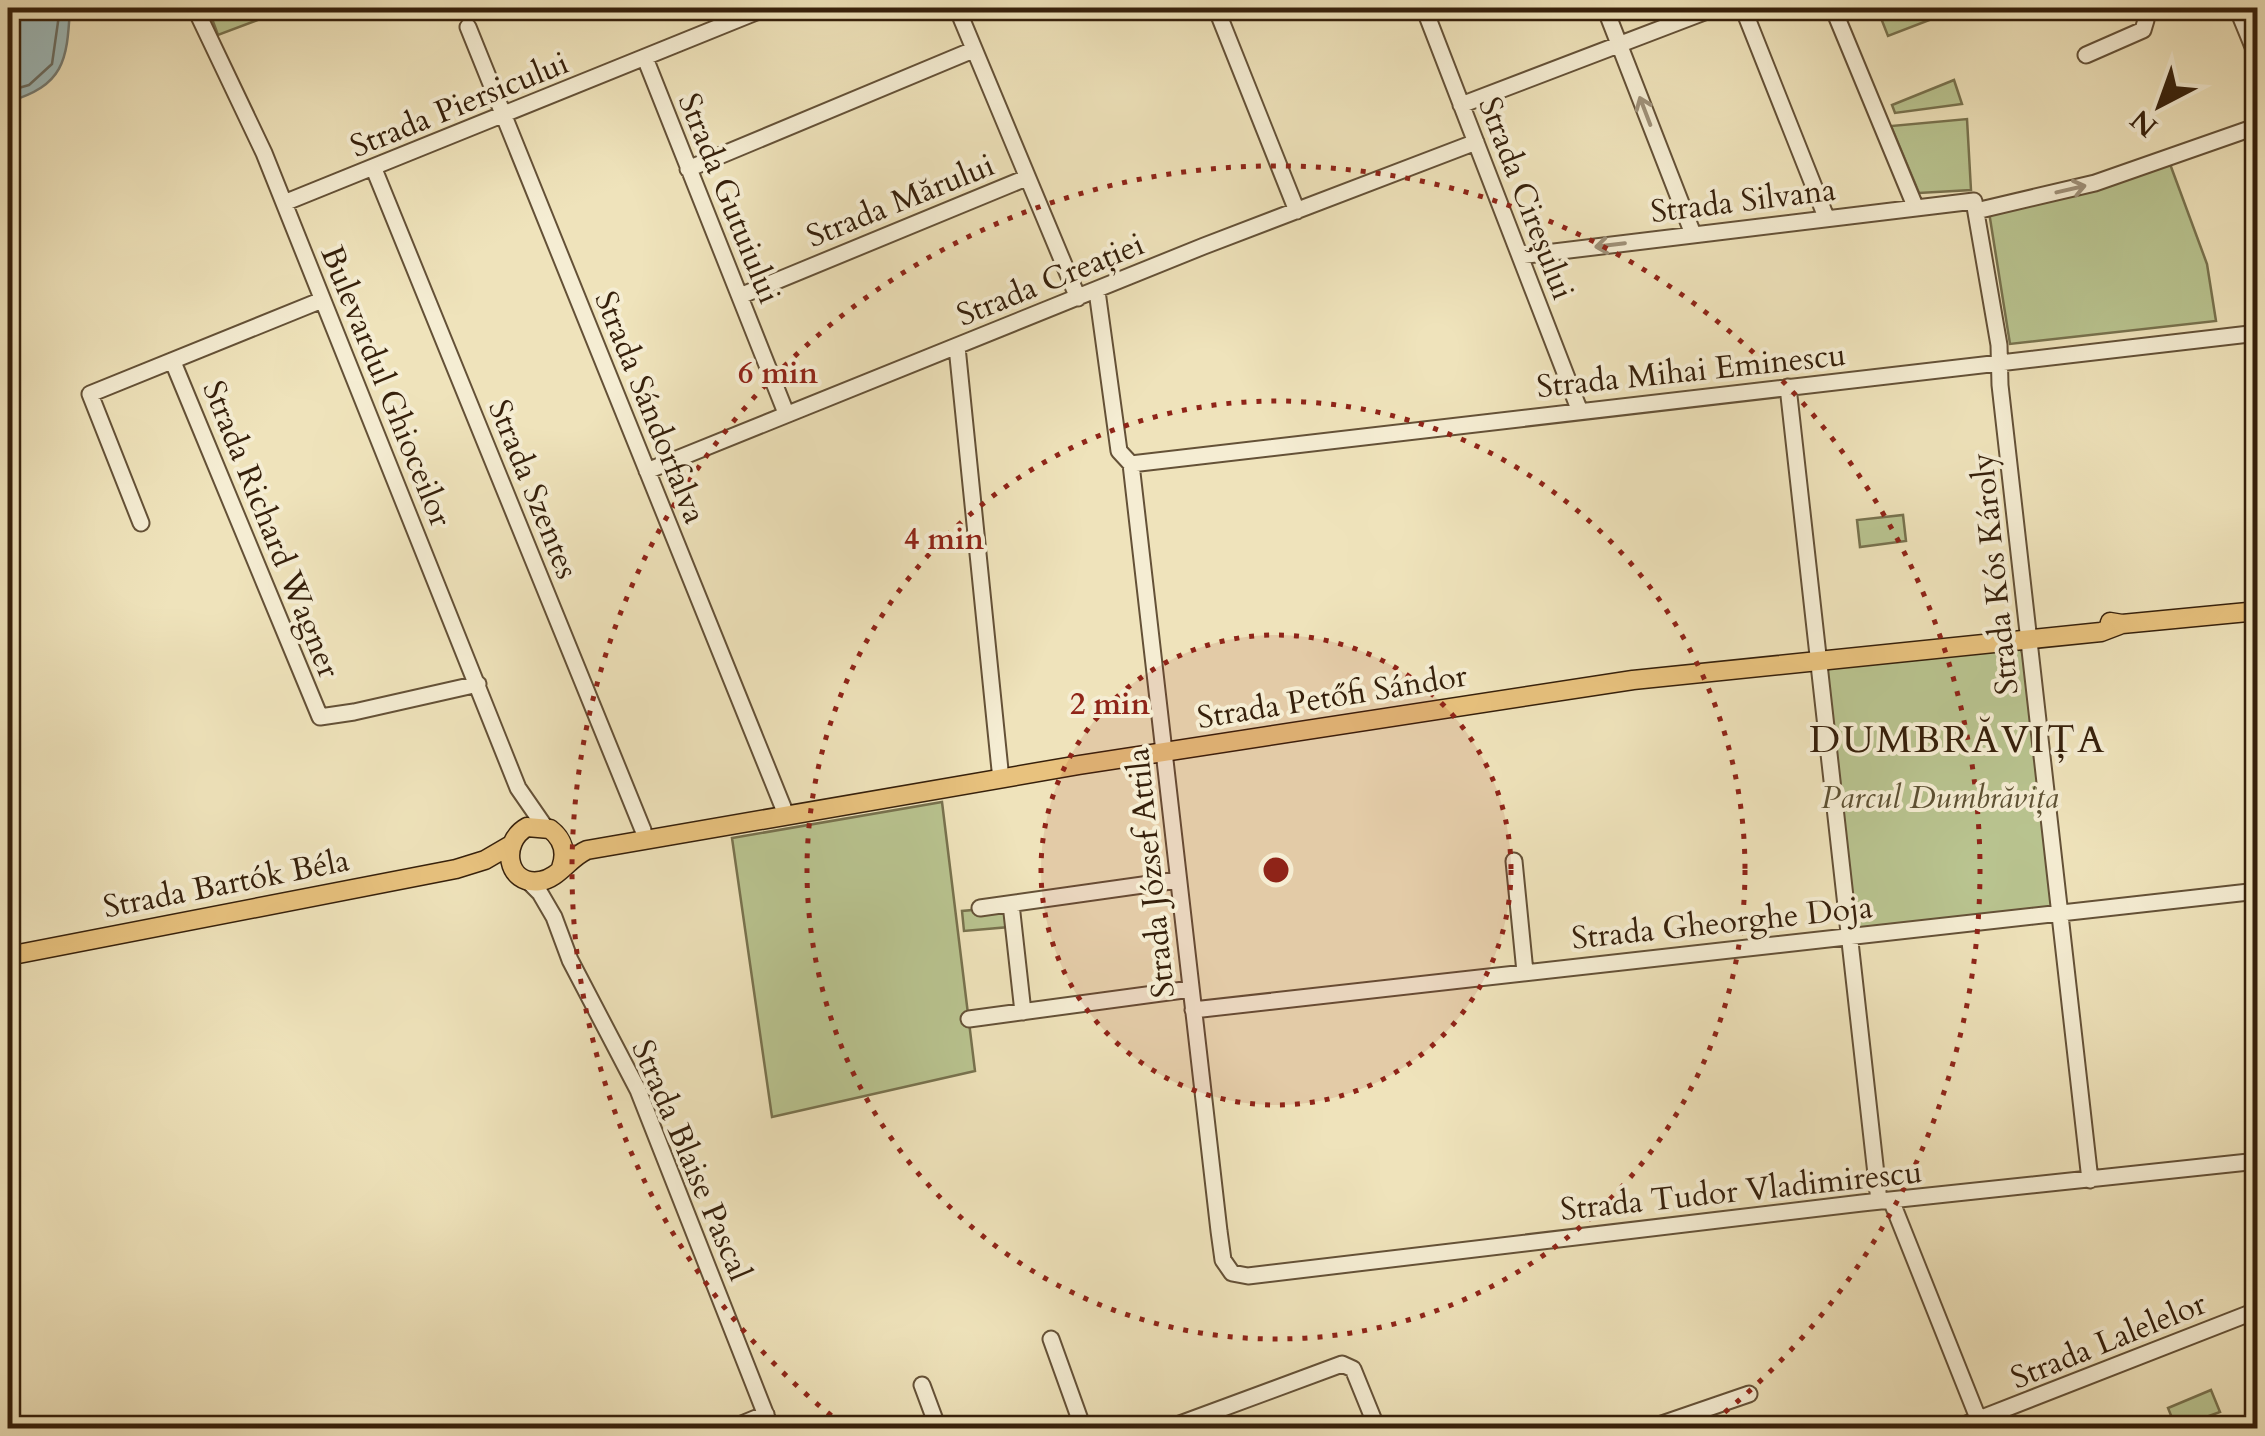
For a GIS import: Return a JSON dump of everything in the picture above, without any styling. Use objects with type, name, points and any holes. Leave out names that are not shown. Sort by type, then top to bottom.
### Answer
[{"type":"main road","name":"Strada Petőfi Sándor","points":[[558,871],[582,852],[632,840],[1631,671],[1818,657],[2029,634],[2101,632],[2122,624],[2258,611]]},
{"type":"main road","name":"Strada Petőfi Sándor","points":[[551,831],[580,841],[1000,770],[1162,748]]},
{"type":"main road","points":[[536,826],[551,831],[564,851],[558,871],[537,882],[520,876],[510,863],[514,839],[536,826]]},
{"type":"main road","name":"Strada Bartók Béla","points":[[8,956],[456,869],[476,864],[514,839]]},
{"type":"main road","name":"Strada Bartók Béla","points":[[456,869],[520,876]]},
{"type":"street","name":"Bulevardul Ghioceilor","points":[[196,8],[284,203],[518,788],[522,818],[514,839]]},
{"type":"street","name":"Strada Piersicului","points":[[284,203],[766,8]]},
{"type":"street","points":[[957,8],[1078,298]]},
{"type":"street","points":[[1216,8],[1297,211]]},
{"type":"street","name":"Strada Cireșului","points":[[1424,8],[1579,409]]},
{"type":"street","points":[[1605,8],[1693,234]]},
{"type":"street","points":[[1462,106],[1715,8]]},
{"type":"street","points":[[1744,8],[1826,218]]},
{"type":"street","points":[[1834,8],[1914,206]]},
{"type":"street","points":[[2086,54],[2143,30],[2146,20],[2142,8]]},
{"type":"street","points":[[2237,8],[2258,59]]},
{"type":"street","name":"Strada Sándorfalva","points":[[468,27],[783,807]]},
{"type":"street","points":[[688,170],[973,50]]},
{"type":"street","name":"Strada Gutuiului","points":[[645,58],[786,413]]},
{"type":"street","name":"Strada Silvana","points":[[1520,256],[1914,206],[1975,206],[2095,183],[2258,126]]},
{"type":"street","name":"Strada Creației","points":[[647,471],[1476,142]]},
{"type":"street","name":"Strada Szentes","points":[[374,169],[643,830]]},
{"type":"street","name":"Strada Mărului","points":[[740,296],[1026,178]]},
{"type":"street","name":"Strada Kós Károly","points":[[1975,206],[2000,363],[2090,1180]]},
{"type":"street","name":"Strada József Attila","points":[[1097,290],[1119,451],[1131,464],[1223,1260],[1232,1273]]},
{"type":"street","points":[[141,524],[90,394],[322,300]]},
{"type":"street","name":"Strada Mihai Eminescu","points":[[1131,464],[2258,333]]},
{"type":"street","points":[[957,347],[1000,770]]},
{"type":"street","name":"Strada Richard Wagner","points":[[173,362],[320,717],[478,684]]},
{"type":"street","points":[[1788,387],[1850,935],[1885,1201],[1981,1425]]},
{"type":"street","name":"Bulevardul Ghioceilor","points":[[518,788],[551,831]]},
{"type":"street","points":[[1514,861],[1525,972]]},
{"type":"street","name":"Strada Blaise Pascal","points":[[554,917],[552,894],[558,871]]},
{"type":"street","name":"Strada Blaise Pascal","points":[[520,876],[540,893],[554,917],[570,960],[638,1090],[768,1421]]},
{"type":"street","points":[[980,908],[1178,880]]},
{"type":"street","name":"Strada Gheorghe Doja","points":[[1193,1010],[2258,891]]},
{"type":"street","points":[[1011,904],[1022,1012]]},
{"type":"street","points":[[968,1019],[1191,989]]},
{"type":"street","name":"Strada Tudor Vladimirescu","points":[[1232,1273],[1248,1276],[2258,1161]]},
{"type":"street","name":"Strada Lalelelor","points":[[1956,1428],[1981,1425],[2258,1310]]},
{"type":"street","points":[[1051,1340],[1083,1428]]},
{"type":"street","points":[[1169,1428],[1342,1364],[1353,1368],[1378,1428]]},
{"type":"street","points":[[922,1385],[938,1428]]},
{"type":"street","points":[[1650,1428],[1749,1394]]},
{"type":"street","points":[[732,1428],[768,1421]]},
{"type":"green space","points":[[208,8],[289,8],[218,35]]},
{"type":"green space","points":[[1877,8],[1943,8],[1945,14],[1888,36]]},
{"type":"green space","points":[[1954,80],[1962,104],[1895,113],[1892,105]]},
{"type":"green space","points":[[1967,119],[1971,190],[1919,193],[1891,126]]},
{"type":"green space","points":[[2170,164],[2207,264],[2216,321],[2010,344],[1989,212]]},
{"type":"green space","points":[[1903,515],[1906,541],[1860,547],[1857,520]]},
{"type":"green space","name":"Parcul Dumbrăvița","points":[[2013,645],[2025,659],[2059,914],[1850,935],[1828,668]]},
{"type":"green space","points":[[942,802],[975,1071],[772,1117],[732,838]]},
{"type":"green space","points":[[1006,907],[1009,927],[964,931],[962,911]]},
{"type":"green space","points":[[2211,1390],[2220,1412],[2176,1428],[2168,1408]]},
{"type":"water","points":[[8,8],[70,8],[67,43],[59,69],[41,88],[8,102]]},
{"type":"district","name":"DUMBRĂVIȚA","points":[[1958,739]]}]
